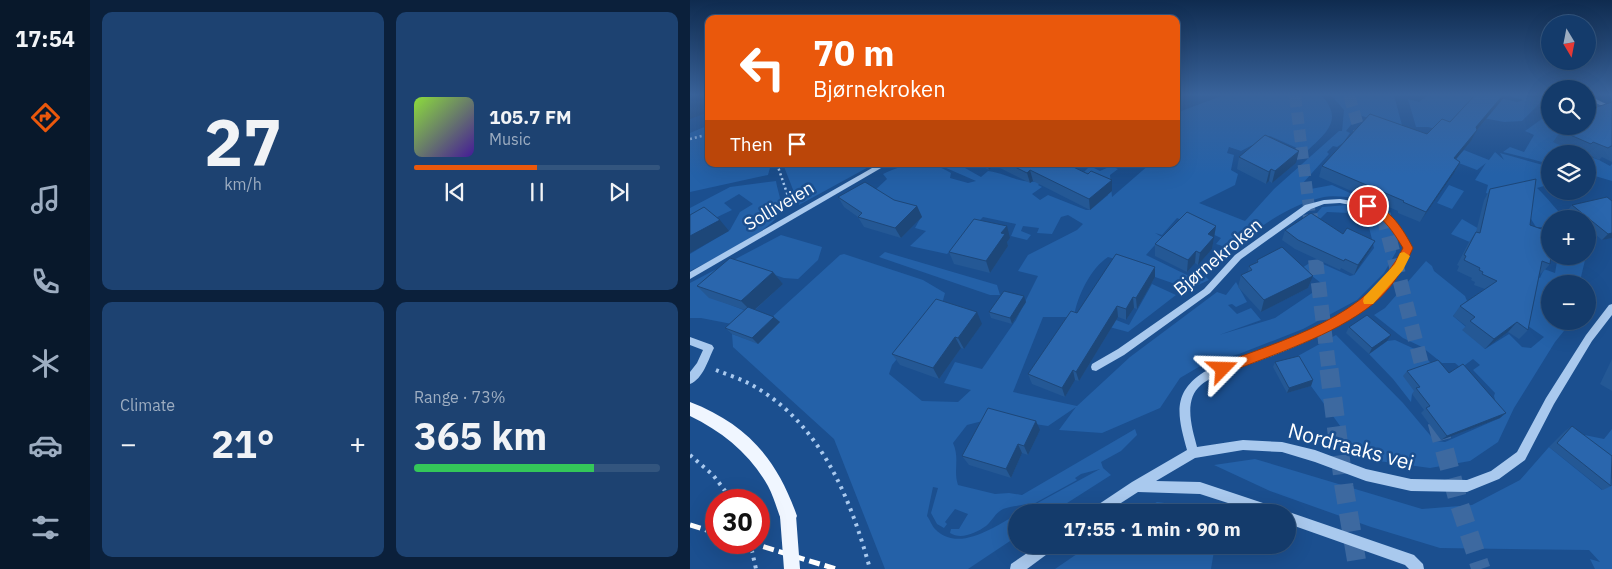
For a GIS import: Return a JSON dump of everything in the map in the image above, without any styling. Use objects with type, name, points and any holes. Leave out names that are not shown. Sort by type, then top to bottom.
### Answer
[{"type":"main road","points":[[690,409],[716,421],[735,433],[764,462],[783,497],[788,516],[792,569]]},
{"type":"street","name":"Solliveien","points":[[690,276],[879,167]]},
{"type":"street","name":"Bjørnekroken","points":[[1096,367],[1122,352],[1207,291],[1238,257],[1308,207],[1324,202],[1340,201],[1368,206],[1379,211],[1397,228],[1408,248],[1399,267],[1369,300],[1347,315],[1309,335],[1208,375],[1193,385],[1185,405],[1185,420],[1193,453]]},
{"type":"street","name":"Nordraaks vei","points":[[1109,504],[1193,453],[1243,445],[1282,447],[1315,456],[1366,475],[1411,485],[1467,486],[1494,475],[1521,456],[1550,401],[1589,338],[1612,308]]},
{"type":"street","points":[[690,341],[709,348],[701,366],[690,380]]},
{"type":"street","points":[[1136,486],[1200,488],[1248,504]]},
{"type":"street","points":[[1296,520],[1409,560],[1418,569]]},
{"type":"street","points":[[1016,569],[1037,554]]},
{"type":"path","points":[[690,139],[705,135]]},
{"type":"path","points":[[778,167],[788,198],[797,213]]},
{"type":"path","points":[[701,366],[722,372],[777,400],[814,438],[840,484],[859,532],[870,569]]},
{"type":"path","points":[[690,455],[713,474],[724,489]]},
{"type":"path","points":[[753,554],[756,569]]},
{"type":"shaded area","points":[[1180,122],[1331,122],[1325,133],[1306,152],[1270,136],[1241,151],[1229,147],[1227,153],[1234,155],[1231,170],[1238,174],[1235,185],[1199,203],[1245,221],[1274,189],[1339,131],[1342,131],[1343,122],[1354,122],[1346,131],[1350,133],[1343,143],[1337,147],[1333,146],[1327,152],[1329,154],[1303,183],[1305,190],[1332,185],[1350,193],[1359,194],[1360,198],[1328,196],[1299,205],[1275,217],[1232,249],[1216,244],[1221,238],[1177,218],[1162,235],[1155,233],[1162,237],[1146,255],[1189,276],[1197,268],[1209,280],[1196,286],[1175,284],[1138,271],[1136,265],[1108,257],[1096,268],[1086,283],[1078,300],[1074,317],[1043,317],[1013,392],[1077,406],[1130,357],[1217,292],[1226,295],[1236,282],[1247,302],[1236,307],[1232,304],[1228,305],[1237,314],[1251,308],[1261,320],[1219,335],[1275,318],[1315,291],[1326,287],[1302,268],[1314,260],[1350,276],[1354,275],[1374,248],[1368,223],[1349,213],[1327,212],[1319,220],[1316,214],[1322,207],[1347,205],[1368,209],[1391,225],[1398,238],[1396,252],[1384,273],[1357,300],[1303,329],[1239,354],[1202,365],[1180,378],[1160,408],[1102,433],[1059,430],[1076,407],[1048,426],[994,418],[967,425],[953,443],[956,454],[958,485],[995,494],[1009,493],[1022,495],[1135,429],[1137,435],[1121,451],[1101,462],[1103,468],[1111,475],[1066,504],[1036,504],[1100,469],[1081,474],[1075,478],[1077,480],[1033,504],[1008,504],[1008,507],[998,513],[986,526],[968,535],[959,536],[950,533],[951,529],[959,529],[968,514],[955,509],[945,522],[947,524],[944,528],[937,524],[931,513],[938,488],[933,487],[927,516],[935,529],[944,536],[954,539],[976,536],[1008,519],[1008,542],[968,569],[885,569],[834,439],[733,347],[732,334],[758,343],[771,318],[840,255],[844,254],[923,280],[945,293],[942,304],[892,365],[889,374],[922,401],[958,402],[971,390],[944,383],[955,362],[982,369],[1016,320],[1038,276],[1018,271],[1028,255],[1077,230],[1083,224],[1068,215],[1061,217],[1052,234],[1037,233],[1039,228],[1023,226],[1021,231],[1031,235],[1027,240],[1011,236],[1016,224],[983,217],[947,254],[910,246],[926,231],[915,228],[921,217],[914,213],[918,207],[886,199],[873,192],[887,179],[883,174],[901,167],[939,167],[951,173],[950,178],[968,183],[976,181],[944,167],[963,167],[981,177],[988,171],[1027,182],[1042,181],[1038,185],[1042,187],[1032,194],[1040,200],[1048,195],[1086,210],[1090,210],[1108,195],[1082,174],[1089,167],[1100,171],[1109,167],[1118,169],[1110,175],[1112,197],[1147,167],[1180,167]]},
{"type":"shaded area","points":[[1380,122],[1401,122],[1403,129]]},
{"type":"shaded area","points":[[1414,122],[1467,122],[1444,131],[1428,127],[1416,127]]},
{"type":"shaded area","points":[[1541,122],[1541,135],[1583,135],[1562,145],[1541,145],[1541,162],[1503,152],[1510,147],[1524,152],[1534,135],[1525,131]]},
{"type":"shaded area","points":[[1596,122],[1612,122],[1596,129]]},
{"type":"shaded area","points":[[705,127],[705,167],[770,167],[768,175],[690,192],[690,133]]},
{"type":"shaded area","points":[[1409,144],[1448,149],[1461,153],[1464,150],[1489,160],[1495,152],[1504,160],[1500,153],[1541,164],[1541,187],[1537,188],[1541,192],[1541,200],[1548,200],[1558,210],[1541,210],[1541,227],[1536,227],[1521,203],[1486,193],[1488,185],[1475,180],[1486,163],[1477,170]]},
{"type":"shaded area","points":[[1596,159],[1610,166],[1612,164],[1612,181],[1596,176]]},
{"type":"shaded area","points":[[784,167],[869,167],[799,205]]},
{"type":"shaded area","points":[[776,181],[781,208],[775,219],[754,236],[690,271],[690,254],[730,230],[740,212],[753,204],[739,194],[724,203],[732,210],[690,230],[690,208],[730,187]]},
{"type":"shaded area","points":[[1449,185],[1464,191],[1452,209],[1437,203]]},
{"type":"shaded area","points":[[1462,219],[1486,233],[1472,243],[1451,234]]},
{"type":"shaded area","points":[[781,235],[822,247],[818,260],[798,279],[784,278],[747,266],[710,297],[749,312],[737,325],[701,318],[690,318],[690,283]]},
{"type":"shaded area","points":[[885,252],[997,285],[1000,295],[990,295],[879,257]]},
{"type":"shaded area","points":[[1426,261],[1432,266],[1434,271],[1465,296],[1467,301],[1453,316],[1466,327],[1485,349],[1509,334],[1522,347],[1531,348],[1544,337],[1522,322],[1526,272],[1540,278],[1541,276],[1541,330],[1565,330],[1555,342],[1514,408],[1498,442],[1470,461],[1430,468],[1371,460],[1344,447],[1346,434],[1311,386],[1296,357],[1336,335],[1403,403],[1435,441],[1445,442],[1500,418],[1494,396],[1495,393],[1473,370],[1480,365],[1473,359],[1461,368],[1455,363],[1442,363],[1422,347],[1403,338],[1374,315],[1385,308]]},
{"type":"shaded area","points":[[1556,265],[1584,265],[1581,275],[1541,275],[1544,269],[1555,273]]},
{"type":"shaded area","points":[[1152,284],[1176,295],[1128,332],[1076,318],[1085,308],[1129,325]]},
{"type":"shaded area","points":[[1395,340],[1419,351],[1433,365],[1415,393],[1412,394],[1411,402],[1393,379],[1369,354],[1387,341]]},
{"type":"shaded area","points":[[1612,429],[1612,467],[1565,431],[1604,439]]},
{"type":"shaded area","points":[[1549,447],[1602,490],[1612,478],[1612,569],[1595,569],[1590,559],[1600,562],[1589,550],[1440,548],[1371,527],[1270,491],[1214,465],[1255,459],[1422,509],[1472,505],[1520,480]]},
{"type":"shaded area","points":[[1157,502],[1172,504],[1154,504]]},
{"type":"shaded area","points":[[1077,554],[1214,554],[1211,569],[1055,569]]},
{"type":"building","points":[[1363,122],[1392,122],[1427,134],[1439,122],[1481,122],[1476,127],[1477,130],[1454,158],[1460,162],[1426,212],[1322,166]]},
{"type":"building","points":[[1596,122],[1612,122],[1612,146],[1608,148],[1593,142],[1591,144],[1570,135],[1596,135]]},
{"type":"building","points":[[1265,135],[1299,151],[1275,171],[1271,169],[1269,172],[1239,157]]},
{"type":"building","points":[[1015,167],[1073,167],[1088,174],[1091,171],[1112,180],[1089,199],[1030,170],[1027,173]]},
{"type":"building","points":[[1536,179],[1530,225],[1541,229],[1541,265],[1528,330],[1517,322],[1494,339],[1470,321],[1475,317],[1460,306],[1497,281],[1482,274],[1483,272],[1479,270],[1480,268],[1464,260],[1466,256],[1464,255],[1476,232],[1480,233],[1490,189]]},
{"type":"building","points":[[865,182],[894,200],[917,206],[895,228],[858,217],[862,213],[838,197]]},
{"type":"building","points":[[1607,197],[1612,201],[1612,233],[1608,234],[1596,224],[1596,210],[1578,210],[1572,205]]},
{"type":"building","points":[[704,207],[720,220],[690,236],[690,215]]},
{"type":"building","points":[[1187,212],[1216,226],[1208,234],[1214,237],[1200,253],[1196,251],[1188,260],[1155,244]]},
{"type":"building","points":[[1311,213],[1343,234],[1347,228],[1375,241],[1358,265],[1345,259],[1344,261],[1298,240],[1285,230]]},
{"type":"building","points":[[974,219],[1007,226],[1001,233],[1005,234],[986,261],[949,252]]},
{"type":"building","points":[[1282,247],[1313,276],[1264,300],[1241,275],[1252,270],[1249,266],[1258,262],[1257,260]]},
{"type":"building","points":[[1116,254],[1155,267],[1136,298],[1133,297],[1126,309],[1117,306],[1076,372],[1073,370],[1062,388],[1028,374],[1071,311],[1077,313]]},
{"type":"building","points":[[730,258],[773,272],[741,301],[697,286]]},
{"type":"building","points":[[1004,291],[1024,296],[1010,318],[989,312]]},
{"type":"building","points":[[936,299],[977,312],[958,338],[955,337],[933,368],[892,354]]},
{"type":"building","points":[[748,307],[774,317],[752,338],[725,328]]},
{"type":"building","points":[[1367,315],[1391,335],[1372,348],[1349,327]]},
{"type":"building","points":[[1299,356],[1313,380],[1289,388],[1275,362]]},
{"type":"building","points":[[1438,360],[1449,373],[1463,364],[1506,413],[1447,436],[1426,408],[1430,406],[1416,388],[1420,387],[1407,371]]},
{"type":"building","points":[[988,408],[1036,421],[1024,446],[1018,444],[1006,469],[962,456]]},
{"type":"building","points":[[1572,426],[1612,456],[1611,486],[1557,443]]},
{"type":"tunnel","points":[[1298,122],[1310,216]]},
{"type":"tunnel","points":[[1357,122],[1364,146]]},
{"type":"tunnel","points":[[1375,185],[1383,216]]},
{"type":"tunnel","points":[[1310,214],[1329,370]]},
{"type":"tunnel","points":[[1383,214],[1423,370]]},
{"type":"tunnel","points":[[1329,369],[1344,487],[1358,569]]},
{"type":"tunnel","points":[[1423,369],[1427,385]]},
{"type":"tunnel","points":[[1437,422],[1458,500],[1481,569]]},
{"type":"railway","points":[[690,525],[705,530]]},
{"type":"railway","points":[[770,549],[836,569]]},
{"type":"slow traffic","points":[[1369,301],[1399,267],[1404,256]]},
{"type":"route","points":[[1223,369],[1309,335],[1347,315],[1369,300],[1389,279],[1399,267],[1408,248],[1397,228],[1379,211],[1368,206]]}]
